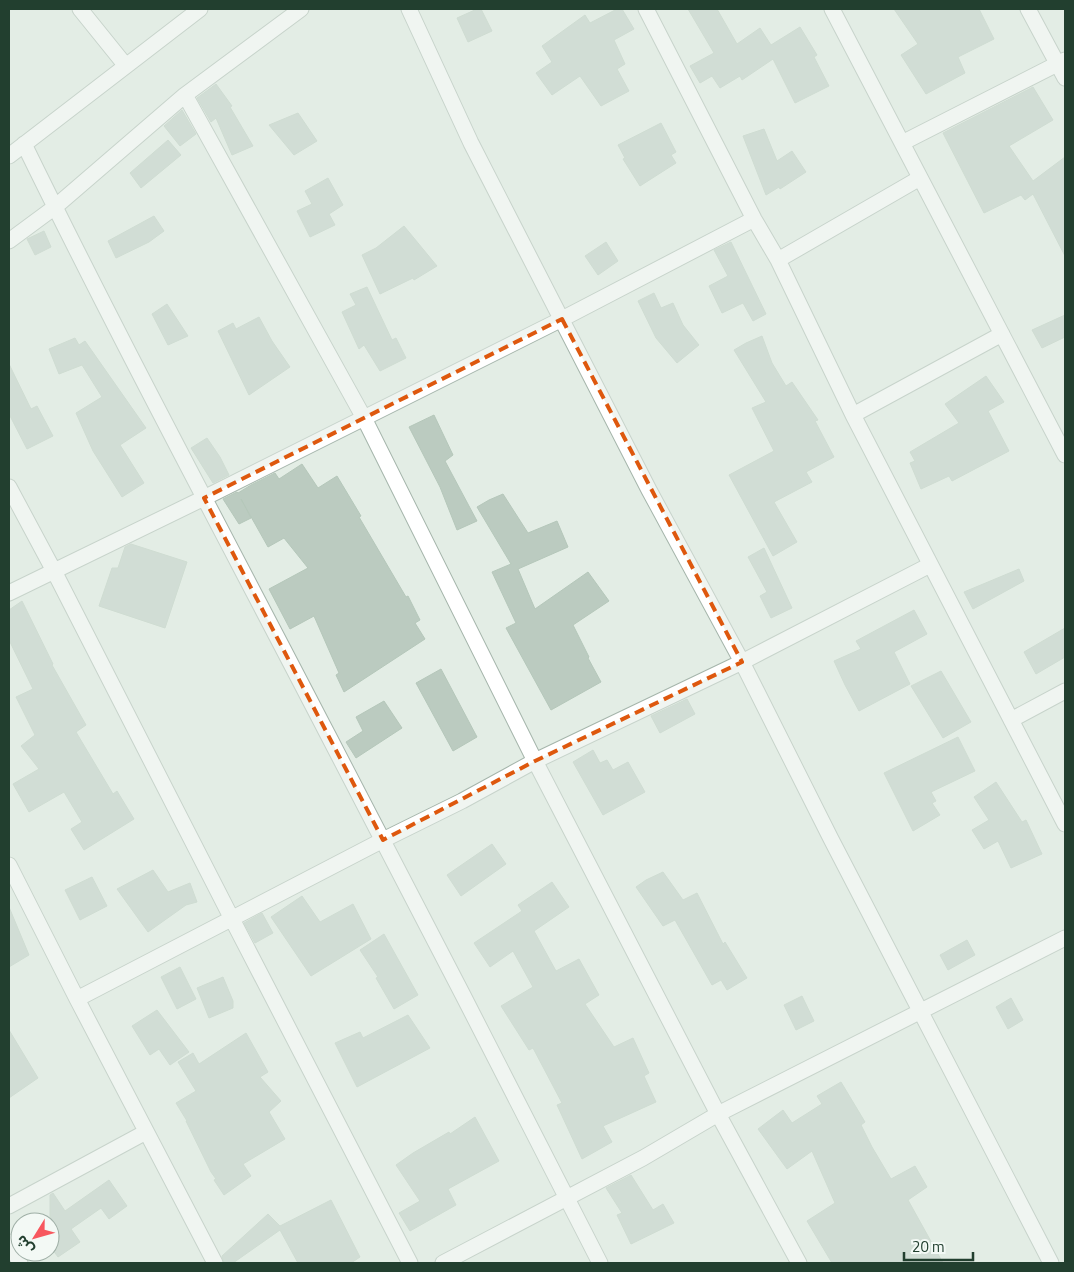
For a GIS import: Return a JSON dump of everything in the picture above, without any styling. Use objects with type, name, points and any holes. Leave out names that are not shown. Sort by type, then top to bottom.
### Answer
[{"type":"street","points":[[80,9],[126,66]]},
{"type":"street","points":[[9,156],[200,9]]},
{"type":"street","points":[[9,241],[55,208],[185,96],[301,9]]},
{"type":"street","points":[[409,9],[472,142],[649,490],[742,662],[1051,1263]]},
{"type":"street","points":[[646,9],[754,219],[778,260],[852,415],[1065,824]]},
{"type":"street","points":[[832,9],[1065,455]]},
{"type":"street","points":[[1028,9],[1062,62],[1065,78]]},
{"type":"street","points":[[902,142],[1062,62]]},
{"type":"street","points":[[185,96],[364,418],[535,761],[718,1114],[799,1263]]},
{"type":"street","points":[[24,144],[204,498],[383,840],[600,1263]]},
{"type":"street","points":[[778,260],[920,178]]},
{"type":"street","points":[[9,593],[562,319],[754,219]]},
{"type":"street","points":[[852,415],[1002,334]]},
{"type":"street","points":[[9,487],[410,1263]]},
{"type":"street","points":[[77,999],[462,801],[535,761],[742,662],[930,565]]},
{"type":"street","points":[[1011,720],[1065,691]]},
{"type":"street","points":[[9,865],[215,1263]]},
{"type":"street","points":[[443,1263],[643,1158],[718,1114],[1065,938]]},
{"type":"street","points":[[9,1206],[146,1132]]},
{"type":"street","points":[[9,1242],[20,1263]]},
{"type":"highlighted area","points":[[562,319],[742,662],[535,761],[383,840],[204,498]]},
{"type":"building","points":[[481,9],[492,31],[468,42],[457,18]]},
{"type":"building","points":[[617,9],[622,9],[634,29],[614,40],[625,64],[617,69],[629,91],[601,106],[580,76],[552,95],[536,73],[552,62],[542,46],[585,15],[590,23]]},
{"type":"building","points":[[688,9],[717,9],[737,44],[760,28],[771,45],[800,27],[817,55],[814,57],[829,86],[795,103],[773,59],[742,80],[740,76],[720,88],[712,76],[700,83],[690,66],[714,53]]},
{"type":"building","points":[[894,9],[979,9],[994,39],[958,57],[965,73],[926,94],[901,55],[918,44]]},
{"type":"building","points":[[216,84],[232,106],[230,107],[253,146],[232,155],[216,118],[211,122],[197,98]]},
{"type":"building","points":[[1033,87],[1053,120],[1009,146],[1033,181],[1065,157],[1065,256],[1033,194],[1025,200],[1021,195],[984,213],[943,133]]},
{"type":"building","points":[[182,110],[196,134],[180,146],[164,126]]},
{"type":"building","points":[[298,113],[317,141],[294,155],[269,125]]},
{"type":"building","points":[[661,123],[676,152],[671,155],[676,163],[640,186],[623,159],[625,158],[618,145]]},
{"type":"building","points":[[764,129],[777,161],[792,151],[806,172],[780,189],[779,187],[766,195],[743,136]]},
{"type":"building","points":[[168,140],[181,155],[141,188],[130,173]]},
{"type":"building","points":[[328,178],[343,205],[329,214],[335,225],[310,237],[297,211],[312,204],[305,191]]},
{"type":"building","points":[[154,216],[164,231],[149,242],[116,258],[108,241]]},
{"type":"building","points":[[404,226],[437,266],[414,280],[413,278],[380,294],[362,255],[376,248]]},
{"type":"building","points":[[44,231],[51,247],[35,255],[27,239]]},
{"type":"building","points":[[606,242],[618,261],[598,275],[585,256]]},
{"type":"building","points":[[731,242],[766,314],[753,321],[743,303],[722,313],[709,286],[728,276],[714,250]]},
{"type":"building","points":[[367,287],[392,340],[396,338],[406,358],[380,371],[364,345],[359,349],[342,312],[356,305],[350,294]]},
{"type":"building","points":[[654,293],[661,308],[673,303],[683,325],[699,345],[677,363],[656,338],[638,301]]},
{"type":"building","points":[[167,304],[188,336],[168,345],[152,314]]},
{"type":"building","points":[[1065,315],[1065,337],[1042,348],[1032,330]]},
{"type":"building","points":[[259,317],[272,341],[290,367],[249,395],[218,331],[233,323],[236,329]]},
{"type":"building","points":[[762,336],[772,363],[786,386],[792,382],[818,420],[815,421],[834,457],[806,472],[812,482],[774,502],[797,542],[773,556],[729,475],[774,451],[752,408],[766,402],[734,350]]},
{"type":"building","points":[[75,338],[79,345],[85,341],[146,428],[120,445],[144,483],[122,497],[93,451],[76,413],[102,397],[82,365],[59,374],[49,349]]},
{"type":"building","points":[[9,364],[31,409],[37,406],[53,436],[27,449],[9,414]]},
{"type":"building","points":[[986,376],[1004,402],[988,411],[1009,451],[952,481],[949,476],[921,489],[910,463],[915,461],[910,452],[959,423],[945,404]]},
{"type":"building","points":[[434,415],[453,455],[445,461],[477,521],[457,530],[440,487],[409,427]]},
{"type":"building","points":[[207,438],[229,475],[213,483],[191,448]]},
{"type":"building","points":[[302,464],[318,488],[337,476],[406,597],[408,596],[420,620],[415,623],[425,639],[344,692],[336,675],[339,673],[314,616],[290,629],[269,589],[308,568],[284,538],[268,547],[241,499],[251,518],[239,524],[223,499],[275,473],[279,479]]},
{"type":"building","points":[[503,494],[528,533],[557,521],[568,547],[518,569],[535,609],[588,572],[609,601],[573,625],[601,682],[551,710],[506,628],[516,623],[492,572],[511,564],[477,507]]},
{"type":"building","points":[[131,544],[187,562],[165,628],[99,606],[112,568],[118,568],[125,547]]},
{"type":"building","points":[[764,548],[792,608],[771,618],[760,596],[767,592],[748,557]]},
{"type":"building","points":[[1019,569],[1024,581],[973,609],[964,592]]},
{"type":"building","points":[[22,601],[52,665],[86,725],[76,732],[113,794],[117,791],[134,819],[84,850],[71,829],[82,822],[64,792],[29,812],[13,784],[39,769],[21,746],[35,735],[16,697],[33,689],[9,640],[9,610]]},
{"type":"building","points":[[914,610],[927,634],[894,652],[910,684],[859,711],[834,661],[861,649],[856,641]]},
{"type":"building","points":[[1065,628],[1065,657],[1036,674],[1024,652]]},
{"type":"building","points":[[441,669],[477,737],[453,751],[416,683]]},
{"type":"building","points":[[941,671],[971,722],[943,738],[911,686]]},
{"type":"building","points":[[687,699],[695,714],[660,733],[651,716]]},
{"type":"building","points":[[384,701],[402,728],[356,758],[346,742],[363,731],[356,717]]},
{"type":"building","points":[[958,737],[975,771],[931,792],[936,801],[932,803],[940,815],[913,831],[884,773]]},
{"type":"building","points":[[593,750],[600,763],[607,760],[613,770],[628,762],[645,792],[603,815],[573,762]]},
{"type":"building","points":[[996,782],[1022,822],[1026,820],[1042,854],[1011,868],[998,841],[984,849],[972,830],[989,820],[974,797]]},
{"type":"building","points":[[492,844],[506,864],[461,896],[447,875]]},
{"type":"building","points":[[153,870],[168,892],[190,883],[197,902],[186,905],[148,932],[117,889]]},
{"type":"building","points":[[663,872],[683,900],[697,893],[723,944],[725,942],[747,978],[727,990],[721,980],[712,985],[675,920],[663,926],[636,887]]},
{"type":"building","points":[[92,877],[107,906],[80,920],[65,890]]},
{"type":"building","points":[[552,882],[569,907],[534,931],[556,971],[579,959],[599,995],[585,1004],[614,1047],[633,1038],[649,1073],[644,1076],[656,1102],[603,1126],[612,1142],[582,1159],[557,1105],[562,1103],[533,1048],[529,1050],[501,1006],[533,987],[513,951],[490,967],[474,943],[522,911],[518,905]]},
{"type":"building","points":[[302,896],[320,922],[353,904],[371,939],[311,976],[271,917]]},
{"type":"building","points":[[9,907],[29,955],[9,967]]},
{"type":"building","points":[[262,913],[273,933],[255,943],[244,923]]},
{"type":"building","points":[[384,934],[418,995],[394,1009],[376,978],[378,977],[360,950]]},
{"type":"building","points":[[967,940],[975,955],[948,970],[940,955]]},
{"type":"building","points":[[180,967],[196,999],[177,1009],[161,977]]},
{"type":"building","points":[[223,977],[233,1001],[233,1008],[209,1018],[197,988]]},
{"type":"building","points":[[802,996],[814,1021],[796,1030],[784,1005]]},
{"type":"building","points":[[1011,998],[1023,1020],[1008,1029],[996,1007]]},
{"type":"building","points":[[157,1010],[189,1052],[170,1065],[159,1049],[150,1055],[132,1026]]},
{"type":"building","points":[[408,1015],[430,1048],[357,1087],[335,1043],[360,1032],[363,1038]]},
{"type":"building","points":[[9,1030],[38,1078],[9,1098]]},
{"type":"building","points":[[246,1033],[268,1072],[260,1077],[281,1101],[269,1112],[285,1139],[243,1164],[251,1176],[224,1195],[214,1180],[216,1179],[176,1103],[196,1091],[178,1062],[193,1053],[199,1064]]},
{"type":"building","points":[[841,1082],[865,1122],[861,1125],[891,1179],[915,1166],[927,1187],[908,1200],[943,1263],[832,1263],[807,1221],[835,1203],[812,1151],[787,1169],[758,1129],[783,1110],[792,1123],[822,1104],[817,1096]]},
{"type":"building","points":[[475,1117],[499,1161],[448,1189],[456,1205],[410,1231],[399,1213],[420,1201],[396,1165],[449,1132],[450,1134]]},
{"type":"building","points":[[631,1175],[653,1210],[663,1204],[674,1223],[631,1244],[617,1215],[622,1213],[606,1188]]},
{"type":"building","points":[[109,1180],[127,1206],[109,1219],[101,1208],[71,1229],[80,1242],[60,1256],[60,1212],[50,1212],[50,1195],[53,1193],[65,1211]]},
{"type":"building","points":[[331,1200],[360,1257],[351,1263],[298,1263],[280,1230],[233,1263],[224,1263],[222,1256],[268,1214],[280,1226]]}]
